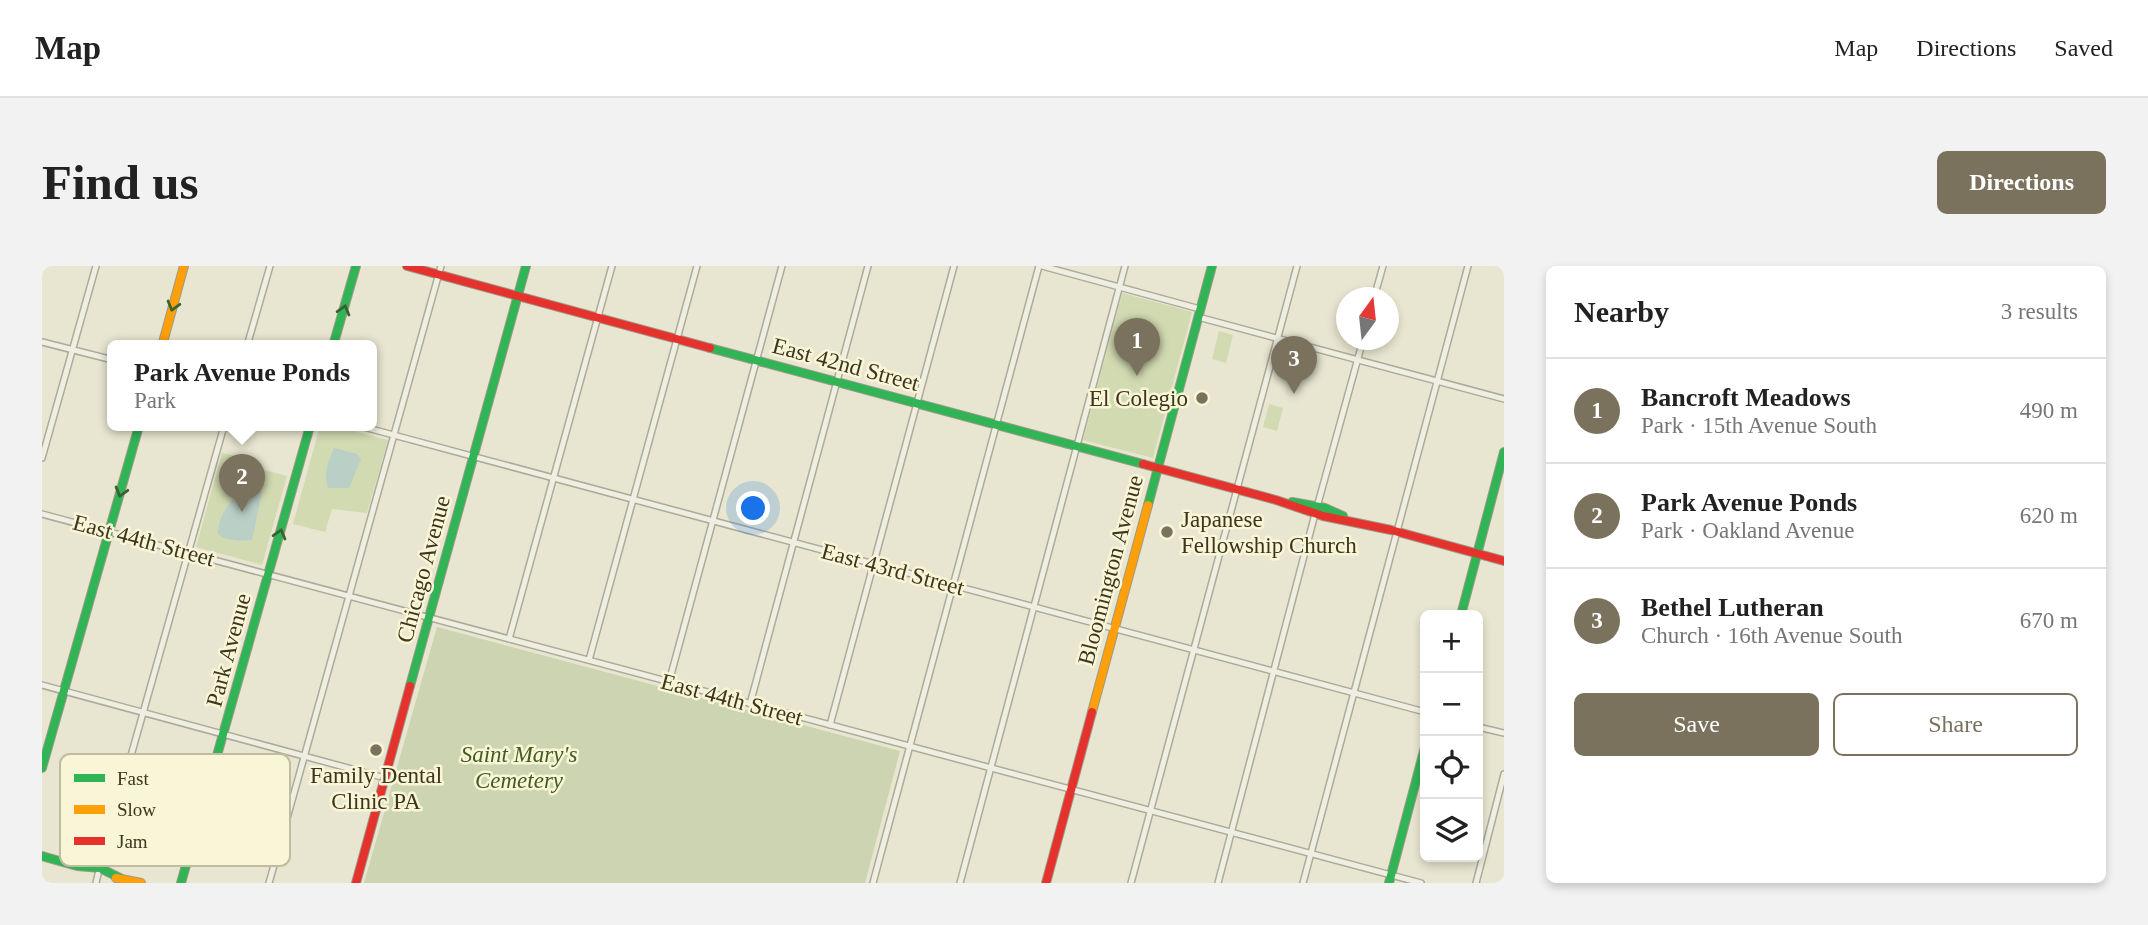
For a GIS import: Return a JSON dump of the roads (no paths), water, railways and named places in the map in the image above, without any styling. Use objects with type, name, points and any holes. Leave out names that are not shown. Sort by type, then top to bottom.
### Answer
[{"type":"street","points":[[42,458],[96,266]]},
{"type":"street","points":[[164,340],[184,266]]},
{"type":"street","points":[[249,340],[270,266]]},
{"type":"street","points":[[335,340],[356,266]]},
{"type":"street","name":"East 42nd Street","points":[[407,266],[440,270],[518,296],[1504,561]]},
{"type":"street","name":"Chicago Avenue","points":[[356,883],[526,266]]},
{"type":"street","points":[[509,639],[612,266]]},
{"type":"street","points":[[589,660],[697,266]]},
{"type":"street","points":[[669,682],[782,266]]},
{"type":"street","points":[[750,704],[868,266]]},
{"type":"street","points":[[830,725],[954,266]]},
{"type":"street","points":[[873,883],[1040,266],[1120,288],[1278,339],[1504,399]]},
{"type":"street","points":[[960,883],[1125,266]]},
{"type":"street","name":"Bloomington Avenue","points":[[1046,883],[1212,266]]},
{"type":"street","points":[[1131,883],[1297,266]]},
{"type":"street","points":[[1377,287],[1383,266]]},
{"type":"street","points":[[1303,883],[1468,266]]},
{"type":"street","points":[[290,806],[440,270]]},
{"type":"street","points":[[42,342],[107,358]]},
{"type":"street","points":[[1218,883],[1360,350]]},
{"type":"street","name":"East 43rd Street","points":[[377,430],[1420,711]]},
{"type":"street","points":[[42,768],[138,431]]},
{"type":"street","points":[[132,754],[223,431]]},
{"type":"street","name":"Park Avenue","points":[[218,754],[309,431]]},
{"type":"street","points":[[1462,610],[1504,452]]},
{"type":"street","name":"East 44th Street","points":[[42,514],[1311,854],[1390,879],[1421,883]]},
{"type":"street","points":[[42,685],[385,778]]},
{"type":"street","points":[[1483,728],[1504,733]]},
{"type":"street","points":[[1390,879],[1420,766]]},
{"type":"street","points":[[1476,883],[1504,774]]},
{"type":"street","points":[[42,856],[60,861]]},
{"type":"street","points":[[77,866],[98,876],[120,877],[141,883]]},
{"type":"street","name":"Park Avenue","points":[[181,883],[186,866]]},
{"type":"street","points":[[269,883],[274,866]]},
{"type":"place","name":"Bancroft Meadows","points":[[1137,376]]},
{"type":"place","name":"Bethel Lutheran","points":[[1294,394]]},
{"type":"place","name":"El Colegio","points":[[1202,398]]},
{"type":"place","name":"Park Avenue Ponds","points":[[242,512]]},
{"type":"place","name":"Japanese Fellowship Church","points":[[1167,532]]},
{"type":"place","name":"Family Dental Clinic PA","points":[[376,750]]},
{"type":"park label","name":"Saint Mary's Cemetery","points":[[519,767]]}]
